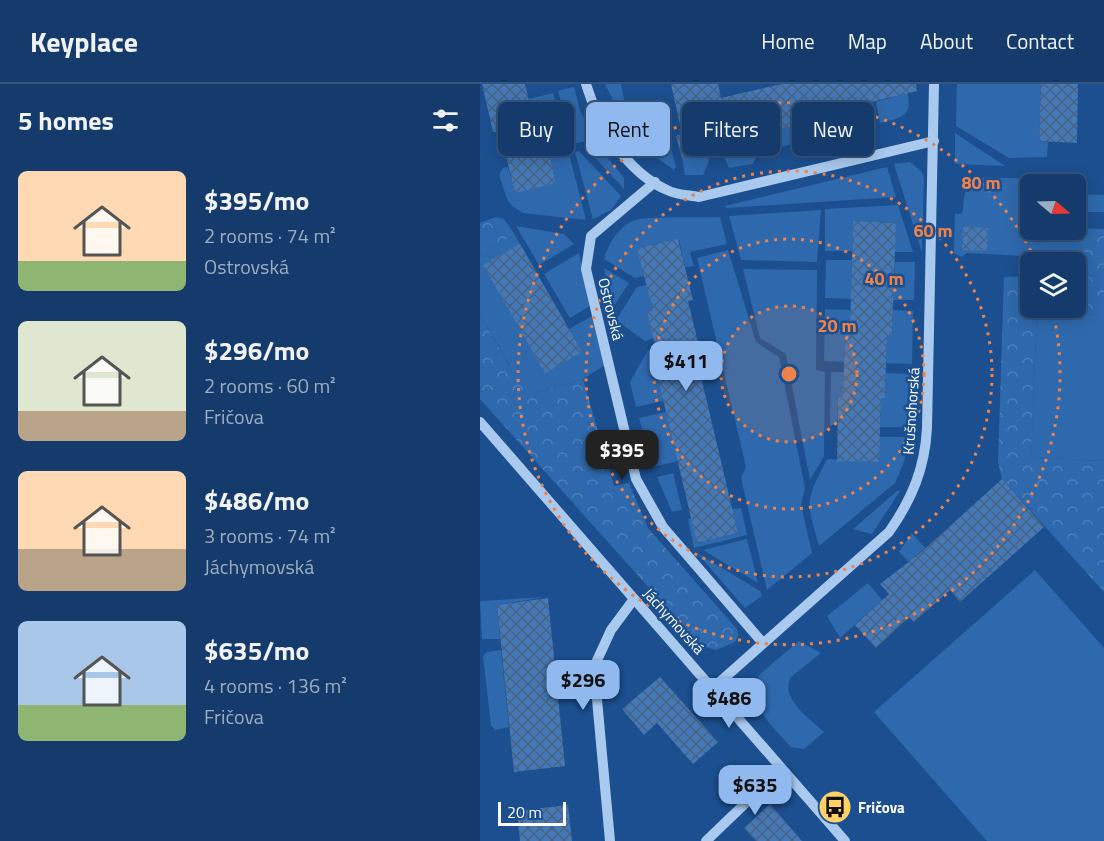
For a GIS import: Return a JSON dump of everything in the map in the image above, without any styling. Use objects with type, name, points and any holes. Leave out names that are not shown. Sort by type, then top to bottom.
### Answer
[{"type":"street","points":[[586,84],[594,110],[609,136],[627,158],[655,183],[668,191],[699,197],[934,141]]},
{"type":"street","name":"Krušnohorská","points":[[712,687],[889,532],[907,506],[918,479],[926,453],[934,84]]},
{"type":"street","name":"Ostrovská","points":[[655,183],[591,236],[586,269],[636,479],[663,527],[762,642]]},
{"type":"street","name":"Jáchymovská","points":[[480,422],[845,841]]},
{"type":"street","points":[[610,841],[594,667],[611,630],[634,599]]},
{"type":"street","points":[[706,841],[781,769]]},
{"type":"green space","points":[[605,84],[621,84],[624,102],[614,102]]},
{"type":"green space","points":[[906,84],[909,102],[906,112],[898,118],[880,123],[876,102],[900,95]]},
{"type":"green space","points":[[957,84],[1041,84],[1039,141],[1048,142],[1047,157],[1009,158],[956,126]]},
{"type":"green space","points":[[574,87],[586,122],[586,141],[574,144],[574,102],[561,102],[558,91]]},
{"type":"green space","points":[[553,93],[555,102],[529,102],[528,99]]},
{"type":"green space","points":[[792,121],[792,144],[780,147],[780,126]]},
{"type":"green space","points":[[955,133],[1005,166],[955,164]]},
{"type":"green space","points":[[670,144],[676,167],[674,170],[654,156],[670,156]]},
{"type":"green space","points":[[579,151],[621,196],[611,210],[593,219],[575,152]]},
{"type":"green space","points":[[570,156],[586,220],[523,213],[512,206],[507,199],[499,175],[503,168],[508,167],[515,192],[556,183],[550,158]]},
{"type":"green space","points":[[593,156],[606,156],[624,178],[624,189]]},
{"type":"green space","points":[[708,156],[709,161],[703,175],[685,175],[682,158]]},
{"type":"green space","points":[[724,156],[757,156],[753,164],[729,168]]},
{"type":"green space","points":[[910,162],[921,171],[924,177],[922,253],[894,164]]},
{"type":"green space","points":[[887,167],[896,197],[727,208],[725,206]]},
{"type":"green space","points":[[970,177],[1020,178],[1020,240],[1043,240],[1042,252],[1020,252],[1020,256],[967,253],[962,257],[954,253],[955,214],[962,214],[965,191],[969,192]]},
{"type":"green space","points":[[1086,194],[1104,195],[1104,212],[1086,212]]},
{"type":"green space","points":[[898,205],[913,252],[895,252],[895,223],[854,221],[852,251],[825,251],[825,209]]},
{"type":"green space","points":[[821,210],[817,262],[741,260],[729,216]]},
{"type":"green space","points":[[496,217],[504,219],[515,235],[480,254],[480,223]]},
{"type":"green space","points":[[720,217],[727,244],[690,252],[694,266],[685,267],[679,240],[638,249],[644,276],[635,278],[604,259],[615,236],[624,226],[635,220]]},
{"type":"green space","points":[[516,226],[564,234],[574,244],[539,265]]},
{"type":"green space","points":[[1086,228],[1104,229],[1104,315],[1086,314],[1086,252],[1042,252],[1042,240],[1086,240]]},
{"type":"green space","points":[[515,235],[569,329],[594,315],[605,365],[583,379],[536,393],[510,366],[480,315],[480,254]]},
{"type":"green space","points":[[728,250],[756,342],[779,357],[805,488],[801,505],[812,553],[767,590],[741,478],[746,467],[697,258]]},
{"type":"green space","points":[[579,253],[590,306],[570,318],[544,274]]},
{"type":"green space","points":[[826,260],[852,260],[851,299],[825,298]]},
{"type":"green space","points":[[895,262],[915,262],[914,300],[893,300]]},
{"type":"green space","points":[[604,268],[629,283],[612,309]]},
{"type":"green space","points":[[743,269],[817,270],[816,370],[825,372],[824,456],[810,480],[786,354],[760,338]]},
{"type":"green space","points":[[1020,276],[1020,318],[1037,318],[1031,457],[1104,461],[1104,592],[1002,479],[998,462],[1004,277]]},
{"type":"green space","points":[[647,285],[653,310],[647,312],[654,338],[645,341],[616,320],[637,287]]},
{"type":"green space","points":[[825,309],[851,310],[850,334],[845,334],[844,362],[824,361]]},
{"type":"green space","points":[[893,310],[913,311],[912,364],[886,363],[887,335],[892,335]]},
{"type":"green space","points":[[1086,314],[1104,315],[1104,461],[1031,457],[1037,318],[1086,318]]},
{"type":"green space","points":[[480,315],[509,365],[518,360],[536,393],[583,379],[614,486],[629,483],[648,528],[737,629],[738,635],[735,642],[716,650],[701,646],[480,399]]},
{"type":"green space","points":[[656,348],[662,373],[663,401],[636,407],[630,382],[648,350]]},
{"type":"green space","points":[[831,372],[844,372],[843,397],[838,397],[837,425],[830,425]]},
{"type":"green space","points":[[886,373],[911,374],[910,427],[880,427],[881,398],[885,398]]},
{"type":"green space","points":[[666,412],[678,461],[653,467],[639,418]]},
{"type":"green space","points":[[879,437],[909,437],[904,462],[895,483],[819,546],[810,501],[811,493],[827,459],[878,462]]},
{"type":"green space","points":[[673,473],[682,510],[672,512],[657,477]]},
{"type":"green space","points":[[897,491],[900,491],[872,534],[853,529]]},
{"type":"green space","points":[[741,508],[747,535],[694,548],[688,519],[692,518],[698,543],[738,533],[732,509]]},
{"type":"green space","points":[[912,533],[925,548],[909,562],[899,552]]},
{"type":"green space","points":[[747,539],[758,583],[703,550]]},
{"type":"green space","points":[[697,553],[760,591],[762,596],[745,608]]},
{"type":"green space","points":[[1035,570],[1104,648],[1104,841],[987,841],[874,712]]},
{"type":"green space","points":[[868,583],[882,600],[840,638],[827,616]]},
{"type":"green space","points":[[544,597],[497,605],[500,639],[482,639],[480,601]]},
{"type":"green space","points":[[799,641],[821,653],[791,677],[788,685],[792,700],[798,708],[824,732],[804,749],[791,747],[776,731],[762,714],[755,695],[760,674]]},
{"type":"green space","points":[[501,650],[509,727],[495,730],[491,725],[483,656],[487,652]]},
{"type":"building","points":[[482,84],[525,84],[529,102],[498,102],[498,131],[493,132]]},
{"type":"building","points":[[671,84],[718,84],[721,98],[781,84],[916,84],[917,91],[871,102],[792,102],[792,126],[780,129],[780,102],[682,102],[682,134]]},
{"type":"building","points":[[1041,84],[1078,84],[1077,143],[1039,141]]},
{"type":"building","points":[[682,134],[682,156],[690,156],[682,158],[676,136]]},
{"type":"building","points":[[506,156],[550,156],[556,183],[515,193]]},
{"type":"building","points":[[853,221],[896,223],[892,335],[887,335],[885,398],[881,398],[879,462],[837,461],[838,397],[843,397],[845,333],[850,334]]},
{"type":"building","points":[[963,227],[988,228],[987,251],[962,250]]},
{"type":"building","points":[[678,239],[693,300],[688,301],[703,363],[698,364],[738,533],[697,543],[657,374],[662,373],[647,312],[653,310],[637,249]]},
{"type":"building","points":[[520,244],[582,352],[545,373],[483,265]]},
{"type":"building","points":[[1002,479],[1044,527],[960,602],[950,590],[914,622],[909,617],[876,648],[855,625],[889,594],[880,584],[919,554]]},
{"type":"building","points":[[548,598],[565,766],[514,772],[497,605]]},
{"type":"building","points":[[660,677],[718,742],[693,764],[657,723],[644,735],[622,709]]},
{"type":"building","points":[[770,804],[802,841],[756,841],[744,828]]},
{"type":"building","points":[[568,805],[572,841],[520,841],[517,811]]},
{"type":"place","name":"Fričova","points":[[835,807]]}]
